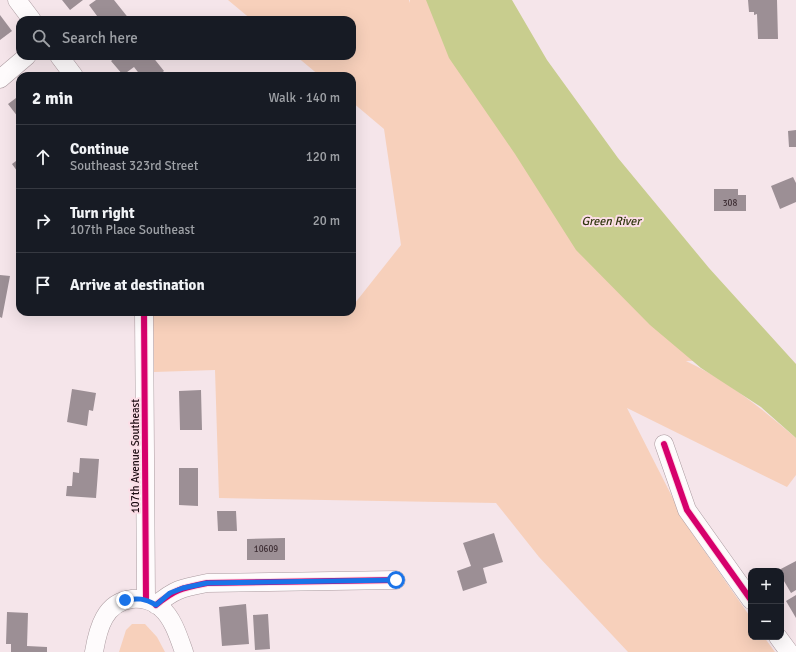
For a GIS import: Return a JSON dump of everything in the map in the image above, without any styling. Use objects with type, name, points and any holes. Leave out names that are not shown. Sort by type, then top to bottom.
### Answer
[{"type":"street","points":[[17,0],[29,16]]},
{"type":"street","points":[[0,78],[22,60]]},
{"type":"street","points":[[62,60],[71,72]]},
{"type":"street","name":"107th Avenue Southeast","points":[[144,316],[151,602]]},
{"type":"street","points":[[664,444],[688,510],[748,596]]},
{"type":"street","points":[[151,602],[183,588],[207,583],[396,580]]},
{"type":"street","points":[[94,652],[96,638],[103,620],[112,607],[125,600],[136,598],[151,602],[161,608],[167,616],[184,652]]},
{"type":"street","points":[[780,640],[789,652]]},
{"type":"shaded area","points":[[228,0],[409,0],[410,3],[410,0],[457,0],[722,360],[686,361],[730,386],[796,438],[796,475],[787,487],[627,408],[687,526],[748,614],[748,640],[766,640],[775,652],[628,652],[539,557],[496,503],[219,498],[215,370],[154,372],[153,316],[356,316],[356,302],[401,245],[384,129],[356,105],[356,72],[315,72],[301,60],[356,60],[356,16],[247,16]]},
{"type":"shaded area","points":[[132,624],[145,624],[157,637],[165,652],[119,652],[126,630]]},
{"type":"water","name":"Green River","points":[[426,0],[512,0],[547,60],[618,158],[709,268],[796,364],[796,438],[761,407],[701,368],[650,325],[576,250],[515,154],[449,58]]},
{"type":"building","points":[[62,0],[83,0],[70,10]]},
{"type":"building","points":[[96,0],[114,0],[127,16],[97,16],[89,5]]},
{"type":"building","points":[[748,0],[777,0],[778,39],[758,39],[757,14],[754,15],[754,12],[749,12]]},
{"type":"building","points":[[0,15],[12,31],[0,40]]},
{"type":"building","points":[[155,60],[164,71],[138,72],[134,67],[127,72],[120,72],[111,61]]},
{"type":"building","points":[[16,98],[16,114],[8,104]]},
{"type":"building","points":[[796,130],[796,147],[789,147],[788,131]]},
{"type":"building","points":[[16,161],[16,170],[12,164]]},
{"type":"building","points":[[793,177],[796,183],[796,202],[780,209],[771,186]]},
{"type":"building","points":[[714,189],[738,189],[738,195],[746,195],[746,211],[714,211]]},
{"type":"building","points":[[0,275],[10,276],[2,318],[0,317]]},
{"type":"building","points":[[72,389],[96,393],[93,411],[89,410],[87,426],[67,422]]},
{"type":"building","points":[[201,390],[202,430],[180,430],[179,391]]},
{"type":"building","points":[[80,458],[99,459],[96,498],[66,496],[67,486],[72,486],[73,472],[79,473]]},
{"type":"building","points":[[179,468],[198,468],[198,506],[179,505]]},
{"type":"building","points":[[217,511],[236,511],[237,531],[218,531]]},
{"type":"building","points":[[494,533],[503,562],[483,568],[487,583],[463,591],[457,571],[471,566],[463,543]]},
{"type":"building","points":[[285,538],[285,560],[247,560],[247,539]]},
{"type":"building","points":[[796,561],[796,590],[791,593],[784,581],[784,568],[783,568]]},
{"type":"building","points":[[796,595],[796,618],[786,601]]},
{"type":"building","points":[[246,604],[249,644],[222,646],[219,607]]},
{"type":"building","points":[[7,612],[28,613],[27,646],[47,647],[47,652],[11,652],[11,644],[6,644]]},
{"type":"building","points":[[268,614],[270,649],[255,650],[253,615]]},
{"type":"cycle path","points":[[144,316],[146,599]]},
{"type":"cycle path","points":[[664,444],[687,510],[748,596]]},
{"type":"cycle path","points":[[156,605],[174,592],[191,586],[207,583],[396,580]]},
{"type":"route","points":[[125,600],[136,598],[146,599],[156,605],[170,593],[183,588],[207,583],[396,580]]}]
